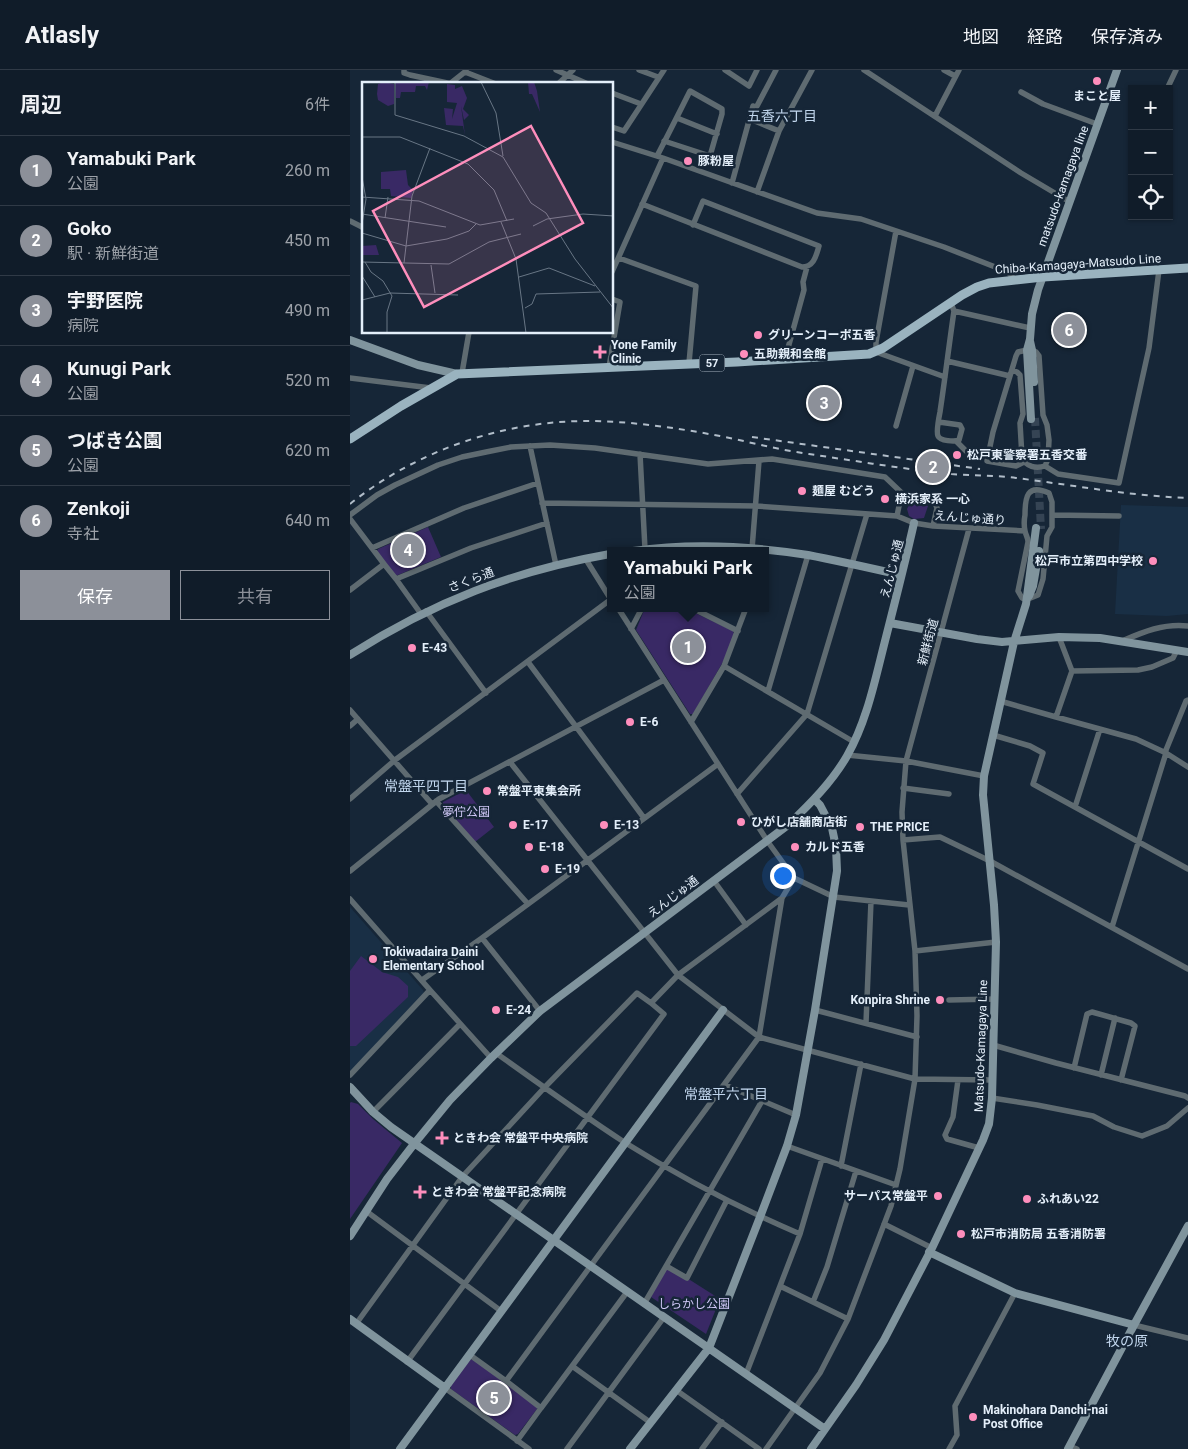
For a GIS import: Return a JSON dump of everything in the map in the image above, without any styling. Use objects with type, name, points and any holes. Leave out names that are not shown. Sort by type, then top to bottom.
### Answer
[{"type":"main road","name":"Chiba-Kamagaya-Matsudo Line","points":[[350,439],[400,406],[460,373],[862,355],[876,352],[952,307],[977,287],[988,283],[1043,276],[1188,268]]},
{"type":"street","points":[[404,70],[404,73],[410,75],[442,82]]},
{"type":"street","points":[[556,70],[583,82]]},
{"type":"street","points":[[560,82],[573,70]]},
{"type":"street","points":[[639,70],[658,77]]},
{"type":"street","points":[[614,127],[624,131],[664,70]]},
{"type":"street","points":[[725,70],[749,86],[757,70]]},
{"type":"street","points":[[732,183],[755,106],[776,70]]},
{"type":"street","points":[[757,192],[780,131],[812,70]]},
{"type":"street","points":[[864,70],[1020,173],[1070,202]]},
{"type":"street","points":[[944,70],[955,76]]},
{"type":"street","points":[[935,116],[958,70]]},
{"type":"street","name":"matsudo-kamagaya line","points":[[1033,418],[1030,328],[1034,302],[1117,70]]},
{"type":"street","points":[[1169,85],[1176,70]]},
{"type":"street","points":[[453,82],[466,71],[491,82]]},
{"type":"street","points":[[614,268],[642,204],[664,141],[690,91],[722,109],[710,156],[664,141]]},
{"type":"street","points":[[1021,92],[1043,104],[1097,124]]},
{"type":"street","points":[[614,94],[641,104]]},
{"type":"street","points":[[677,118],[717,134]]},
{"type":"street","points":[[750,119],[780,131]]},
{"type":"street","points":[[614,143],[817,213],[861,219],[944,247],[1008,272],[1014,279]]},
{"type":"street","points":[[693,225],[703,201],[818,246],[813,262],[807,267],[803,282],[804,290],[786,359]]},
{"type":"street","points":[[642,204],[802,267],[807,267]]},
{"type":"street","points":[[350,221],[362,227]]},
{"type":"street","points":[[896,231],[876,342],[876,352],[945,377]]},
{"type":"street","points":[[619,258],[696,286],[689,363]]},
{"type":"street","points":[[947,361],[1011,373],[1017,372],[1020,375],[1023,414],[1020,423],[1022,453],[1024,462],[1028,465],[1037,468],[1045,466],[1058,474],[1119,483],[1149,348],[1160,270]]},
{"type":"street","points":[[609,367],[620,302],[614,300]]},
{"type":"street","points":[[988,454],[966,451],[956,441],[942,439],[938,436],[938,422],[947,361],[952,307],[1030,328]]},
{"type":"street","points":[[350,340],[418,365],[460,373],[469,334]]},
{"type":"street","points":[[1024,462],[1016,466],[987,462],[1018,352],[1036,352],[1039,356],[1043,415],[1047,425],[1048,459],[1045,466]]},
{"type":"street","points":[[896,426],[913,366]]},
{"type":"street","points":[[350,378],[431,388]]},
{"type":"street","points":[[938,422],[962,426],[961,438],[956,441]]},
{"type":"street","points":[[530,446],[556,564]]},
{"type":"street","points":[[350,515],[378,495],[438,465],[491,451],[530,446],[571,446],[708,464],[772,459],[885,477],[905,496],[930,500],[935,503],[937,508],[933,526]]},
{"type":"street","points":[[640,454],[646,547]]},
{"type":"street","points":[[752,547],[759,461]]},
{"type":"street","points":[[372,548],[464,508],[538,483]]},
{"type":"street","points":[[1034,489],[1049,493],[1052,502],[1052,527],[1047,536],[1045,562],[1038,596],[1027,601],[1018,592],[1028,542],[1025,531],[1025,502],[1030,491],[1034,489]]},
{"type":"street","points":[[897,516],[900,501],[905,496]]},
{"type":"street","name":"えんじゅ通り","points":[[542,503],[756,506],[897,516],[914,523],[933,526],[1025,531]]},
{"type":"street","points":[[737,794],[807,714],[867,514]]},
{"type":"street","points":[[1052,515],[1119,516]]},
{"type":"street","points":[[350,519],[486,693]]},
{"type":"street","points":[[396,579],[471,548],[546,523]]},
{"type":"street","name":"えんじゅ通","points":[[350,1236],[387,1179],[414,1144],[450,1100],[493,1055],[540,1011],[644,932],[768,842],[814,800],[835,775],[854,742],[865,716],[914,523]]},
{"type":"street","name":"Matsudo-Kamagaya Line","points":[[811,1449],[856,1385],[884,1340],[930,1250],[989,1124],[992,1098],[996,942],[983,795],[984,776],[1014,642],[1033,586],[1039,528]]},
{"type":"street","name":"新鮮街道","points":[[766,1449],[820,1373],[848,1319],[884,1224],[896,1185],[915,1079],[917,1016],[915,951],[903,840],[902,812],[906,761],[969,529]]},
{"type":"street","points":[[769,553],[808,555],[901,576]]},
{"type":"street","name":"さくら通","points":[[350,655],[424,612],[476,589],[556,564],[607,554]]},
{"type":"street","points":[[768,691],[808,555]]},
{"type":"street","points":[[586,558],[607,594]]},
{"type":"street","points":[[350,590],[384,564]]},
{"type":"street","points":[[350,799],[395,760],[607,601]]},
{"type":"street","points":[[621,612],[768,842],[794,878],[834,897],[909,905]]},
{"type":"street","points":[[632,629],[640,612]]},
{"type":"street","points":[[700,612],[738,631]]},
{"type":"street","points":[[691,722],[724,666],[745,612]]},
{"type":"street","points":[[890,623],[977,639],[1014,642],[1059,637],[1100,638],[1188,652]]},
{"type":"street","points":[[1122,641],[1142,632],[1169,625],[1188,626]]},
{"type":"street","points":[[1056,716],[1072,671],[1059,637]]},
{"type":"street","points":[[1072,671],[1138,670],[1174,658],[1177,650]]},
{"type":"street","points":[[528,662],[644,818]]},
{"type":"street","points":[[724,666],[854,742]]},
{"type":"street","points":[[350,871],[434,802],[664,680]]},
{"type":"street","points":[[1112,927],[1166,750],[1182,709],[1186,700],[1188,700]]},
{"type":"street","points":[[1000,701],[1141,741],[1166,753],[1188,767]]},
{"type":"street","points":[[350,710],[528,904]]},
{"type":"street","points":[[350,726],[358,719]]},
{"type":"street","points":[[1075,807],[1100,729]]},
{"type":"street","points":[[993,735],[1030,746],[1043,753],[1033,784],[1188,869]]},
{"type":"street","points":[[847,755],[906,761],[984,776]]},
{"type":"street","points":[[510,762],[678,975],[759,1037],[915,1079],[992,1080]]},
{"type":"street","points":[[422,980],[718,764]]},
{"type":"street","points":[[903,788],[949,794]]},
{"type":"street","points":[[630,1449],[708,1348],[787,1146],[796,1115],[816,1010],[837,871],[836,847],[832,828],[820,805],[814,800]]},
{"type":"street","points":[[903,840],[940,837],[990,861],[1188,968]]},
{"type":"street","points":[[506,1381],[759,1037],[782,898],[794,878]]},
{"type":"street","points":[[714,881],[746,925]]},
{"type":"street","points":[[651,1003],[678,975],[782,898]]},
{"type":"street","points":[[350,899],[460,1024],[493,1055],[545,1087],[625,1142],[665,1166],[760,1217],[800,1234]]},
{"type":"street","points":[[866,1023],[871,901]]},
{"type":"street","points":[[482,938],[540,1011]]},
{"type":"street","points":[[915,951],[996,942]]},
{"type":"street","points":[[350,1076],[430,990]]},
{"type":"street","points":[[407,1362],[664,1014],[637,993],[545,1087],[462,1177],[353,1322],[407,1362],[529,1449]]},
{"type":"street","points":[[949,1000],[995,999]]},
{"type":"street","points":[[400,1449],[723,1010]]},
{"type":"street","points":[[816,1010],[916,1037]]},
{"type":"street","points":[[1074,1068],[1087,1014],[1092,1012],[1132,1023],[1135,1026],[1121,1080]]},
{"type":"street","points":[[1101,1075],[1115,1018]]},
{"type":"street","points":[[373,1112],[460,1024]]},
{"type":"street","points":[[993,1045],[1188,1098]]},
{"type":"street","points":[[841,1166],[861,1064]]},
{"type":"street","points":[[958,1080],[952,1117],[945,1135],[946,1139],[979,1148]]},
{"type":"street","points":[[725,1085],[796,1115]]},
{"type":"street","points":[[350,1087],[353,1096],[414,1144],[825,1429]]},
{"type":"street","points":[[992,1098],[1093,1116],[1114,1127],[1142,1136],[1167,1126],[1188,1108]]},
{"type":"street","points":[[644,1304],[762,1101]]},
{"type":"street","points":[[787,1146],[896,1185]]},
{"type":"street","points":[[746,1374],[800,1234],[822,1159]]},
{"type":"street","points":[[813,1302],[827,1267],[856,1171]]},
{"type":"street","points":[[666,1266],[687,1278],[727,1200]]},
{"type":"street","points":[[366,1211],[501,1311]]},
{"type":"street","points":[[884,1224],[930,1250],[1015,1293],[1188,1338]]},
{"type":"street","points":[[1071,1448],[1134,1325],[1188,1226]]},
{"type":"street","points":[[780,1286],[848,1319]]},
{"type":"street","points":[[517,1441],[627,1292]]},
{"type":"street","points":[[949,1449],[957,1436],[955,1406],[1015,1293]]},
{"type":"street","points":[[567,1449],[664,1317]]},
{"type":"street","points":[[470,1355],[542,1408]]},
{"type":"street","points":[[572,1366],[651,1423]]},
{"type":"street","points":[[676,1390],[759,1449]]},
{"type":"street","points":[[702,1449],[722,1422]]},
{"type":"shaded area","name":"松戸市立第四中学校","points":[[1121,505],[1188,507],[1188,614],[1167,616],[1115,614]]},
{"type":"shaded area","name":"Tokiwadaira Daini Elementary School","points":[[350,907],[424,993],[350,1072]]},
{"type":"green space","points":[[914,501],[928,506],[924,518],[914,519],[909,516],[907,509],[910,503]]},
{"type":"green space","points":[[428,527],[441,557],[395,575],[377,552],[378,549]]},
{"type":"green space","points":[[643,612],[693,612],[733,631],[734,634],[724,660],[693,714],[690,714],[636,630]]},
{"type":"green space","name":"夢佇公園","points":[[466,790],[494,827],[475,842],[443,805],[443,802]]},
{"type":"green space","points":[[361,956],[382,972],[398,977],[408,986],[408,997],[356,1046],[350,1046],[350,971]]},
{"type":"green space","points":[[350,1103],[358,1104],[402,1143],[350,1219]]},
{"type":"green space","name":"しらかし公園","points":[[668,1266],[720,1299],[706,1334],[651,1297]]},
{"type":"green space","points":[[473,1359],[537,1406],[537,1409],[518,1434],[515,1435],[451,1389],[451,1386],[470,1360]]},
{"type":"tunnel","points":[[1035,418],[1041,529]]},
{"type":"railway","points":[[350,504],[376,485],[403,469],[432,454],[461,443],[492,433],[523,427],[555,422],[587,421],[620,422],[671,428],[798,452],[916,470],[1008,477],[1123,493],[1188,498]]},
{"type":"railway","points":[[752,437],[980,469]]},
{"type":"place","name":"まこと屋","points":[[1097,81]]},
{"type":"place","name":"豚粉屋","points":[[688,161]]},
{"type":"place","name":"Zenkoji","points":[[1069,330]]},
{"type":"place","name":"グリーンコーポ五香","points":[[758,335]]},
{"type":"place","name":"Yone Family Clinic","points":[[600,352]]},
{"type":"place","name":"五助親和会館","points":[[744,354]]},
{"type":"place","name":"宇野医院","points":[[824,403]]},
{"type":"place","name":"松戸東警察署五香交番","points":[[957,455]]},
{"type":"place","name":"Goko","points":[[933,467]]},
{"type":"place","name":"麺屋 むどう","points":[[802,491]]},
{"type":"place","name":"横浜家系 一心","points":[[885,499]]},
{"type":"place","name":"Kunugi Park","points":[[408,550]]},
{"type":"place","name":"松戸市立第四中学校","points":[[1153,561]]},
{"type":"place","name":"Yamabuki Park","points":[[688,647]]},
{"type":"place","name":"E-43","points":[[412,648]]},
{"type":"place","name":"E-6","points":[[630,722]]},
{"type":"place","name":"常盤平東集会所","points":[[487,791]]},
{"type":"place","name":"ひがし店舗商店街","points":[[741,822]]},
{"type":"place","name":"E-17","points":[[513,825]]},
{"type":"place","name":"E-13","points":[[604,825]]},
{"type":"place","name":"THE PRICE","points":[[860,827]]},
{"type":"place","name":"E-18","points":[[529,847]]},
{"type":"place","name":"カルド五香","points":[[795,847]]},
{"type":"place","name":"E-19","points":[[545,869]]},
{"type":"place","name":"Tokiwadaira Daini Elementary School","points":[[373,959]]},
{"type":"place","name":"Konpira Shrine","points":[[940,1000]]},
{"type":"place","name":"E-24","points":[[496,1010]]},
{"type":"place","name":"ときわ会 常盤平中央病院","points":[[442,1138]]},
{"type":"place","name":"ときわ会 常盤平記念病院","points":[[420,1192]]},
{"type":"place","name":"サーパス常盤平","points":[[938,1196]]},
{"type":"place","name":"ふれあい22","points":[[1027,1199]]},
{"type":"place","name":"松戸市消防局 五香消防署","points":[[961,1234]]},
{"type":"place","name":"つばき公園","points":[[494,1398]]},
{"type":"place","name":"Makinohara Danchi-nai Post Office","points":[[973,1417]]},
{"type":"district","name":"五香六丁目","points":[[782,116]]},
{"type":"district","name":"常盤平四丁目","points":[[426,786]]},
{"type":"district","name":"常盤平六丁目","points":[[726,1094]]},
{"type":"district","name":"牧の原","points":[[1127,1341]]}]
